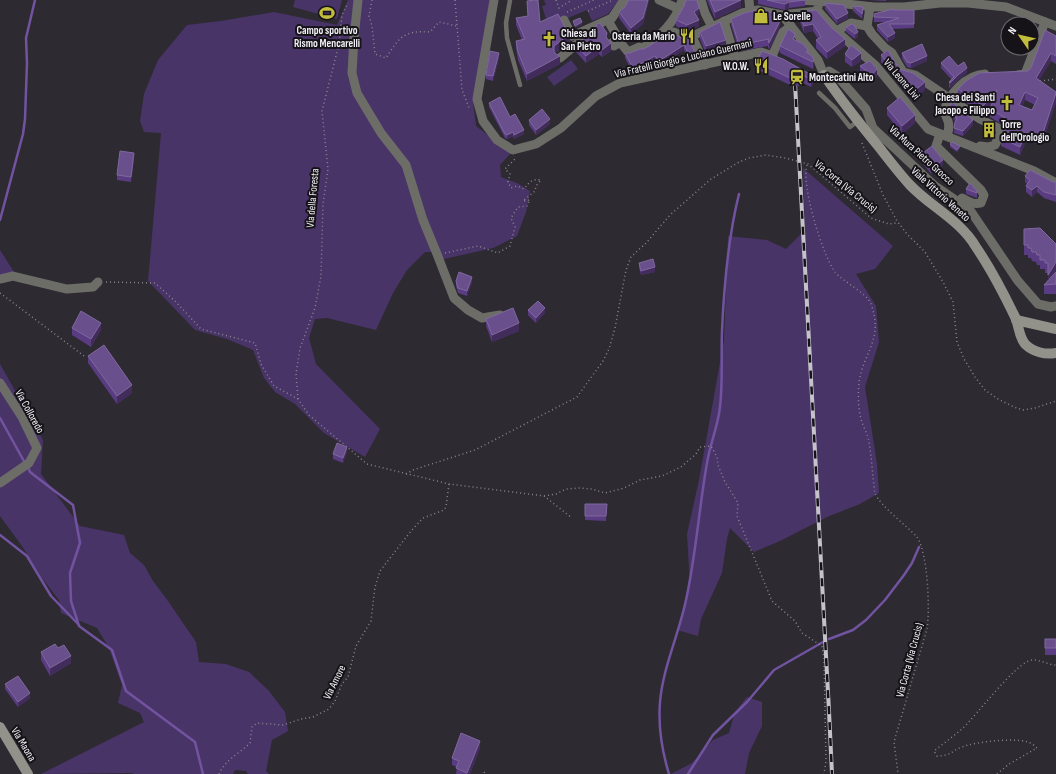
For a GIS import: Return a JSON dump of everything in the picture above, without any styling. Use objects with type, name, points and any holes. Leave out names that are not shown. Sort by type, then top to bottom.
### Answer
[{"type":"street","points":[[358,0],[352,73],[357,93],[381,133],[406,165],[423,220],[454,298],[468,310],[482,318],[500,315]]},
{"type":"street","name":"Via Fratelli Giorgio e Luciano Guermani","points":[[494,0],[477,99],[483,121],[497,140],[513,150],[536,144],[561,128],[596,96],[620,83],[761,52],[775,57],[783,32],[791,26]]},
{"type":"street","points":[[563,17],[572,36],[612,18],[624,0]]},
{"type":"street","points":[[610,24],[618,38],[612,43],[614,46],[620,42],[628,52],[639,47],[643,48],[658,38],[676,15],[680,5],[659,0]]},
{"type":"street","points":[[701,0],[705,13],[712,27]]},
{"type":"street","points":[[749,0],[750,11]]},
{"type":"street","points":[[795,0],[822,1],[870,7],[904,7],[940,3],[968,3],[1006,7],[1056,26]]},
{"type":"street","points":[[785,18],[790,14],[820,14],[822,1]]},
{"type":"street","points":[[870,7],[867,26],[872,34],[892,54],[903,72],[915,75],[980,119],[1002,130],[995,145],[988,147],[966,144]]},
{"type":"street","points":[[658,38],[662,39],[674,32],[686,39],[724,21],[750,11],[782,15],[818,60],[820,75]]},
{"type":"street","points":[[560,58],[598,27],[610,24],[617,16],[615,13]]},
{"type":"street","name":"Via Leone Livi","points":[[820,14],[836,31],[876,66],[928,128],[1034,171],[1054,182]]},
{"type":"street","points":[[724,21],[735,58]]},
{"type":"street","points":[[836,31],[840,27],[851,22],[867,26]]},
{"type":"street","points":[[1009,74],[1025,74],[1045,22]]},
{"type":"street","points":[[692,36],[705,64]]},
{"type":"street","name":"Via Mura Pietro Grocco","points":[[820,75],[829,71],[837,76],[866,109],[873,128],[935,186],[970,210],[1018,281],[1038,304],[1051,307],[1056,306]]},
{"type":"street","points":[[918,170],[969,202],[976,204],[981,203],[984,195],[981,190],[936,146],[950,127],[944,112],[950,98],[959,86],[971,77],[994,74]]},
{"type":"street","name":"Viale Vittorio Veneto","points":[[820,75],[911,185],[972,239],[987,264],[1016,320],[1022,339],[1029,347],[1043,353],[1056,353]]},
{"type":"street","points":[[995,145],[996,149],[1028,162],[1042,171],[1054,182]]},
{"type":"street","points":[[0,279],[13,276],[67,289],[93,286],[98,282]]},
{"type":"street","points":[[1016,320],[1056,329]]},
{"type":"street","name":"Via Colloredo","points":[[0,383],[22,417],[37,448],[29,463],[0,483]]},
{"type":"street","name":"Via Maona","points":[[0,727],[28,774]]},
{"type":"lane","points":[[510,0],[506,23],[507,38],[520,85]]},
{"type":"lane","points":[[819,93],[835,108],[850,127],[858,121]]},
{"type":"path","name":"Via della Foresta","points":[[298,399],[296,374],[300,348],[315,308],[321,276],[323,204],[328,169],[322,111],[339,44],[342,15],[350,0]]},
{"type":"path","points":[[372,0],[369,16],[372,26],[375,54],[386,58],[398,39],[416,31],[430,32],[439,22],[457,26]]},
{"type":"path","points":[[455,0],[462,90],[470,112]]},
{"type":"path","points":[[556,0],[559,8],[572,0]]},
{"type":"path","points":[[563,17],[594,0]]},
{"type":"path","points":[[588,11],[613,0]]},
{"type":"path","points":[[1025,74],[1034,82],[1056,79]]},
{"type":"path","name":"Via Corta (Via Crucis)","points":[[861,141],[875,172],[883,195],[897,220],[896,224],[889,224],[871,218],[808,164],[806,171],[810,201],[823,248],[835,272],[871,302],[875,323],[875,335],[859,383],[859,407],[861,419],[869,441],[875,493],[882,503],[917,537],[921,544],[927,581],[929,619],[928,630],[894,742],[898,774]]},
{"type":"path","points":[[437,254],[478,246],[498,253],[510,246],[515,227],[512,218],[518,207],[527,206],[530,200],[523,202],[535,191],[536,186],[541,180],[535,179],[530,181],[524,189],[517,186],[511,188],[508,182],[510,174],[506,169],[519,156]]},
{"type":"path","points":[[406,474],[475,450],[577,397],[603,360],[608,349],[615,328],[626,270],[631,256],[647,242],[670,215],[720,172],[749,158],[766,156],[785,158],[808,164]]},
{"type":"path","points":[[897,220],[907,234],[925,252],[943,282],[953,302],[957,342],[964,359],[985,390],[998,399],[1023,410],[1035,408],[1056,401]]},
{"type":"path","points":[[98,282],[155,283],[176,302],[201,329],[255,342],[261,364],[274,386],[298,399],[309,415],[367,464],[449,484],[544,496],[556,494],[566,489],[580,488],[592,489],[605,494],[624,488],[640,480],[662,476],[681,467],[696,454],[700,447],[711,446],[717,457],[718,465],[725,482],[738,502],[737,516],[772,601],[795,621],[802,633],[822,646],[824,659],[826,761],[824,774]]},
{"type":"path","points":[[0,293],[84,356]]},
{"type":"path","name":"Via Amore","points":[[219,774],[222,768],[250,743],[252,727],[257,723],[283,725],[312,717],[329,709],[335,701],[342,684],[348,676],[359,641],[371,621],[375,587],[380,571],[423,518],[444,510],[446,506],[449,484]]},
{"type":"path","points":[[544,496],[572,518]]},
{"type":"path","points":[[997,774],[1009,764],[1037,748],[1032,743],[1018,740],[979,743],[962,747],[946,756],[937,756],[934,751],[964,727],[1009,677],[1025,663],[1033,660],[1050,665],[1056,665]]},
{"type":"shaded area","name":"Campo sportivo Rismo Mencarelli","points":[[295,0],[342,0],[337,19],[293,7]]},
{"type":"shaded area","points":[[348,0],[490,0],[473,102],[476,126],[511,153],[500,165],[501,177],[517,183],[530,191],[526,212],[517,236],[493,248],[444,259],[433,252],[425,252],[407,270],[393,293],[376,330],[327,318],[315,319],[309,338],[316,364],[380,429],[365,457],[324,433],[295,404],[275,392],[264,378],[253,350],[227,339],[195,330],[148,281],[161,133],[144,132],[140,121],[144,94],[158,60],[187,25],[274,12],[337,25]]},
{"type":"shaded area","points":[[544,0],[619,0],[608,14],[592,21],[587,10],[568,18],[547,22],[542,6],[546,5]]},
{"type":"shaded area","points":[[571,60],[578,69],[554,86],[547,77]]},
{"type":"shaded area","points":[[803,168],[893,246],[875,269],[856,274],[876,306],[879,342],[865,387],[877,464],[879,493],[860,504],[827,517],[780,541],[754,552],[730,528],[722,573],[701,619],[698,636],[677,630],[690,584],[687,534],[699,480],[724,340],[728,236],[767,240],[786,249],[805,230]]},
{"type":"shaded area","points":[[0,250],[14,272],[0,282]]},
{"type":"shaded area","points":[[0,364],[43,440],[41,474],[80,526],[124,535],[130,553],[144,565],[153,581],[196,642],[199,662],[226,664],[249,672],[269,691],[285,712],[288,731],[272,740],[266,771],[269,774],[248,774],[246,771],[235,770],[233,774],[41,774],[144,722],[140,713],[118,703],[122,685],[109,648],[97,628],[61,613],[59,600],[42,578],[22,546],[0,516]]},
{"type":"shaded area","points":[[747,697],[762,702],[762,726],[749,753],[745,774],[671,774],[692,763],[713,740],[729,733],[735,712]]},
{"type":"building","points":[[538,0],[540,22],[558,14],[570,34],[554,46],[554,52],[560,56],[527,74],[518,52],[516,41],[525,39],[516,18],[528,16],[527,1]]},
{"type":"building","points":[[629,0],[648,0],[643,18],[631,28],[619,12],[625,7]]},
{"type":"building","points":[[686,0],[697,0],[699,8],[694,12],[699,20],[687,25],[676,20]]},
{"type":"building","points":[[710,0],[741,0],[715,12]]},
{"type":"building","points":[[767,0],[805,0],[785,4]]},
{"type":"building","points":[[825,3],[844,5],[848,13],[837,19]]},
{"type":"building","points":[[853,6],[863,7],[862,14]]},
{"type":"building","points":[[893,9],[914,10],[914,24],[889,24],[895,33],[888,37],[877,25],[899,18],[874,17],[874,14]]},
{"type":"building","points":[[758,10],[779,14],[780,21],[769,43],[769,39],[739,45],[731,19],[744,13]]},
{"type":"building","points":[[816,10],[832,28],[845,39],[827,52],[816,40],[821,37],[813,24],[804,26],[799,12]]},
{"type":"building","points":[[580,18],[582,22],[575,26],[573,21]]},
{"type":"building","points":[[720,22],[726,40],[706,46],[700,32]]},
{"type":"building","points":[[600,23],[607,33],[606,37],[611,43],[602,50],[599,46],[586,56],[576,45],[595,29],[597,24]]},
{"type":"building","points":[[852,24],[858,32],[855,34],[846,27]]},
{"type":"building","points":[[788,29],[795,35],[793,39],[803,44],[808,50],[806,52],[812,56],[814,60],[813,62],[780,46]]},
{"type":"building","points":[[1045,30],[1056,36],[1056,56],[1051,53],[1036,78],[1056,93],[1042,136],[1026,133],[1020,147],[1001,138],[1007,124],[1007,119],[990,109],[997,90],[983,106],[958,89],[966,81],[979,73],[1028,71],[1031,68],[1035,56],[1040,56],[1040,44]],"holes":[[[1025,92],[1038,98],[1032,110],[1019,105]]]},
{"type":"building","points":[[674,34],[685,40],[689,39],[696,55],[690,57],[684,45],[659,61],[655,56],[633,68],[625,53],[644,49],[659,40],[665,39]]},
{"type":"building","points":[[922,44],[927,56],[911,63],[907,62],[902,53]]},
{"type":"building","points":[[851,45],[861,53],[852,60],[845,54]]},
{"type":"building","points":[[888,50],[899,69],[913,73],[925,82],[912,93],[881,55]]},
{"type":"building","points":[[490,51],[499,53],[493,76],[486,75]]},
{"type":"building","points":[[762,51],[783,59],[808,73],[814,74],[811,80],[803,75],[802,79],[790,78],[756,62]]},
{"type":"building","points":[[949,56],[958,66],[964,62],[967,68],[950,83],[949,82],[954,77],[941,63]]},
{"type":"building","points":[[870,61],[877,69],[872,75],[860,66]]},
{"type":"building","points":[[500,97],[510,117],[515,114],[524,130],[514,135],[513,132],[507,135],[505,134],[489,103]]},
{"type":"building","points":[[900,97],[915,115],[902,126],[887,108]]},
{"type":"building","points":[[952,102],[973,120],[963,131],[954,128],[957,119],[954,116],[950,106]]},
{"type":"building","points":[[542,109],[550,119],[536,130],[529,120]]},
{"type":"building","points":[[986,126],[994,130],[993,133],[985,130]]},
{"type":"building","points":[[952,142],[960,146],[957,150],[950,144]]},
{"type":"building","points":[[932,146],[943,160],[931,169],[920,155]]},
{"type":"building","points":[[120,151],[134,153],[131,177],[117,175]]},
{"type":"building","points":[[1030,170],[1053,182],[1056,182],[1056,195],[1044,192],[1037,186],[1032,190],[1026,186],[1030,180],[1025,176]]},
{"type":"building","points":[[970,183],[977,191],[977,193],[966,189]]},
{"type":"building","points":[[1040,228],[1056,244],[1056,262],[1048,275],[1048,263],[1045,263],[1045,260],[1040,260],[1040,255],[1037,255],[1036,252],[1032,252],[1031,248],[1028,248],[1028,245],[1024,245],[1024,229]]},
{"type":"building","points":[[653,259],[655,267],[641,271],[639,263]]},
{"type":"building","points":[[459,272],[472,277],[467,291],[458,288],[456,281]]},
{"type":"building","points":[[1056,272],[1056,284],[1044,285]]},
{"type":"building","points":[[538,301],[545,308],[536,318],[528,310]]},
{"type":"building","points":[[513,308],[519,323],[492,335],[486,319]]},
{"type":"building","points":[[81,311],[101,323],[91,339],[72,328]]},
{"type":"building","points":[[104,345],[132,385],[117,396],[88,356]]},
{"type":"building","points":[[337,443],[347,447],[343,458],[333,454]]},
{"type":"building","points":[[585,504],[607,504],[606,516],[585,516]]},
{"type":"building","points":[[1045,639],[1056,639],[1056,648],[1045,648]]},
{"type":"building","points":[[55,644],[58,648],[64,645],[71,656],[50,668],[41,652]]},
{"type":"building","points":[[18,676],[30,693],[18,702],[5,684]]},
{"type":"building","points":[[461,733],[480,741],[467,773],[456,768],[459,761],[452,758]]},
{"type":"waterway","points":[[0,220],[23,134],[27,63],[26,38],[35,0]]},
{"type":"waterway","points":[[669,774],[661,739],[660,702],[664,676],[686,600],[707,463],[719,414],[721,398],[722,331],[725,279],[729,245],[739,194]]},
{"type":"waterway","points":[[0,418],[25,463]]},
{"type":"waterway","points":[[28,467],[30,472],[73,505],[80,543],[70,573],[71,601],[79,626],[112,650],[126,691],[195,742],[203,774]]},
{"type":"waterway","points":[[0,535],[27,556],[51,596],[79,625]]},
{"type":"waterway","points":[[829,639],[853,630],[866,620],[885,600],[904,575],[912,563],[919,547]]},
{"type":"waterway","points":[[688,774],[713,735],[747,702],[774,670],[823,642]]},
{"type":"railway","points":[[795,83],[832,774]]},
{"type":"place","name":"Campo sportivo Rismo Mencarelli","points":[[327,13]]},
{"type":"place","name":"Le Sorelle","points":[[761,16]]},
{"type":"place","name":"Osteria da Mario","points":[[687,36]]},
{"type":"place","name":"Chiesa di San Pietro","points":[[549,39]]},
{"type":"place","name":"W.O.W.","points":[[761,66]]},
{"type":"place","name":"Montecatini Alto","points":[[797,77]]},
{"type":"place","name":"Chesa dei Santi Jacopo e Filippo","points":[[1007,103]]},
{"type":"place","name":"Torre dell'Orologio","points":[[989,130]]}]
